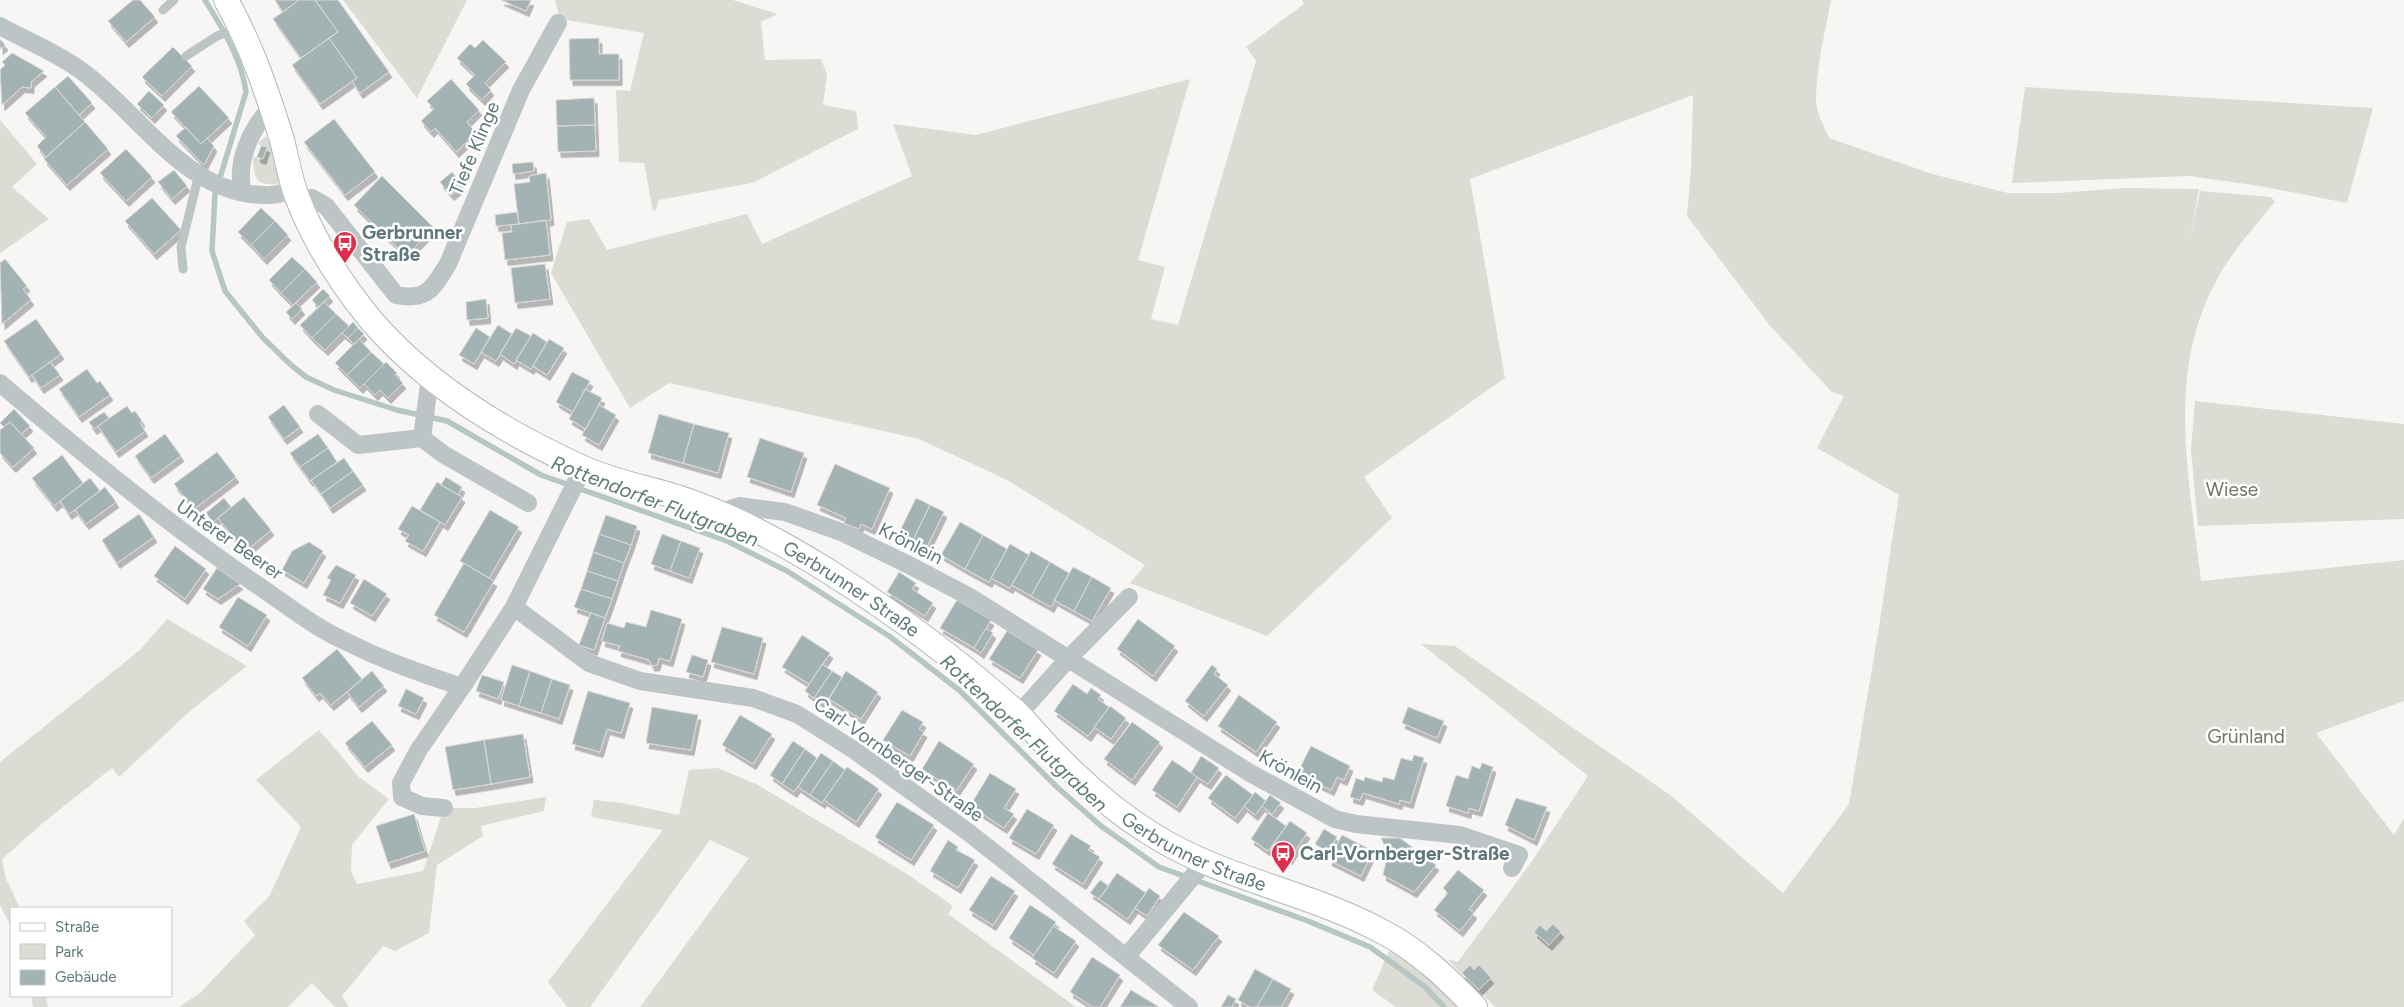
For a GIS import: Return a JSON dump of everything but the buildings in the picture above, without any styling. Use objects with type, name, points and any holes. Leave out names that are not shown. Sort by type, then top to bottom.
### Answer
[{"type":"street","name":"Gerbrunner Straße","points":[[226,0],[237,28],[260,71],[296,195],[334,272],[428,389],[465,403],[512,432],[583,468],[628,485],[681,498],[721,512],[772,538],[866,597],[942,650],[1018,715],[1096,795],[1131,822],[1204,863],[1329,909],[1382,931],[1432,963],[1475,1007]]},
{"type":"street","name":"Tiefe Klinge","points":[[0,26],[83,72],[165,147],[203,177],[235,191],[265,196],[296,195],[312,198],[326,206],[396,295],[414,298],[432,289],[448,264],[522,90],[558,23]]},
{"type":"street","points":[[235,191],[252,131],[260,118],[272,107]]},
{"type":"street","name":"Unterer Beerer","points":[[0,383],[106,474],[198,544],[282,602],[347,643],[403,667],[462,687]]},
{"type":"street","points":[[423,433],[428,389]]},
{"type":"street","points":[[318,414],[358,445],[423,433]]},
{"type":"street","points":[[423,433],[443,454],[528,503]]},
{"type":"street","points":[[444,808],[422,806],[402,797],[401,783],[418,751],[514,607],[583,468]]},
{"type":"street","name":"Krönlein","points":[[721,512],[739,506],[785,512],[841,532],[970,597],[1250,773],[1335,819],[1356,824],[1460,835],[1520,856]]},
{"type":"street","points":[[1018,715],[1068,659],[1129,597]]},
{"type":"street","name":"Carl-Vornberger-Straße","points":[[514,607],[589,663],[640,681],[753,698],[797,714],[854,750],[968,832],[1189,1007]]},
{"type":"street","points":[[1126,958],[1204,863]]},
{"type":"lane","points":[[163,10],[174,0]]},
{"type":"lane","points":[[186,56],[217,36],[237,28]]},
{"type":"lane","points":[[183,269],[181,247],[203,177]]},
{"type":"green space","points":[[343,0],[467,0],[417,98]]},
{"type":"green space","points":[[555,0],[733,0],[778,14],[761,22],[765,60],[821,59],[827,75],[823,105],[856,111],[858,129],[752,183],[659,200],[656,210],[653,211],[644,163],[619,162],[616,90],[630,91],[644,33],[560,19]]},
{"type":"green space","name":"Grünland","points":[[1302,0],[1831,0],[1816,89],[1819,116],[1829,138],[1932,174],[2008,193],[2058,193],[2126,188],[2199,189],[2190,239],[2200,191],[2271,197],[2275,202],[2234,252],[2214,285],[2199,320],[2190,356],[2186,393],[2185,431],[2201,581],[2404,560],[2404,701],[2316,733],[2394,835],[2404,818],[2404,1007],[1495,1007],[1447,959],[1458,962],[1532,861],[1588,776],[1421,644],[1455,646],[1673,797],[1783,893],[1849,804],[1899,495],[1817,448],[1844,396],[1832,392],[1771,327],[1687,216],[1691,170],[1693,95],[1470,179],[1505,378],[1364,477],[1392,518],[1267,636],[1130,583],[1145,565],[1007,480],[919,439],[669,383],[630,408],[551,273],[567,222],[589,219],[607,250],[747,214],[762,244],[912,176],[893,124],[976,135],[1190,79],[1138,260],[1165,267],[1151,319],[1178,325],[1256,61],[1246,47],[1304,4]]},
{"type":"green space","points":[[2025,87],[2373,108],[2347,203],[2260,186],[2189,176],[2012,183]]},
{"type":"green space","points":[[0,120],[37,164],[12,187],[49,219],[0,253]]},
{"type":"green space","points":[[265,137],[271,139],[280,181],[276,184],[260,182],[254,172],[253,157],[257,157],[261,146],[258,143]]},
{"type":"green space","name":"Wiese","points":[[2195,401],[2404,424],[2404,519],[2198,526],[2191,450]]},
{"type":"green space","points":[[167,619],[247,666],[190,711],[119,777],[112,768],[44,822],[2,859],[6,879],[20,907],[10,907],[10,925],[0,905],[0,762],[140,650]]},
{"type":"green space","points":[[319,730],[359,777],[389,799],[352,845],[351,871],[357,884],[423,871],[444,808],[475,808],[546,797],[544,811],[481,826],[483,836],[437,865],[429,933],[395,951],[383,946],[342,996],[349,1007],[335,1007],[312,983],[288,1007],[179,1007],[200,993],[255,935],[244,921],[269,897],[301,827],[256,780]]},
{"type":"green space","points":[[718,768],[758,785],[907,874],[953,906],[948,914],[1076,1007],[640,1007],[749,858],[710,840],[590,1007],[567,1007],[548,982],[663,830],[591,817],[594,800],[622,803],[679,815],[689,770]]},
{"type":"green space","points":[[1393,942],[1463,1007],[1396,1007],[1372,990]]},
{"type":"green space","points":[[31,997],[46,997],[48,1007],[33,1007]]},
{"type":"waterway","name":"Rottendorfer Flutgraben","points":[[205,0],[236,56],[246,92],[215,194],[212,251],[225,291],[263,338],[291,365],[306,377],[334,390],[397,410],[447,421],[541,475],[727,541],[787,571],[889,636],[959,690],[1058,788],[1101,826],[1159,867],[1308,921],[1370,947],[1424,986],[1444,1007]]},
{"type":"place","name":"Gerbrunner Straße","points":[[345,264]]},
{"type":"place","name":"Carl-Vornberger-Straße","points":[[1283,874]]}]
